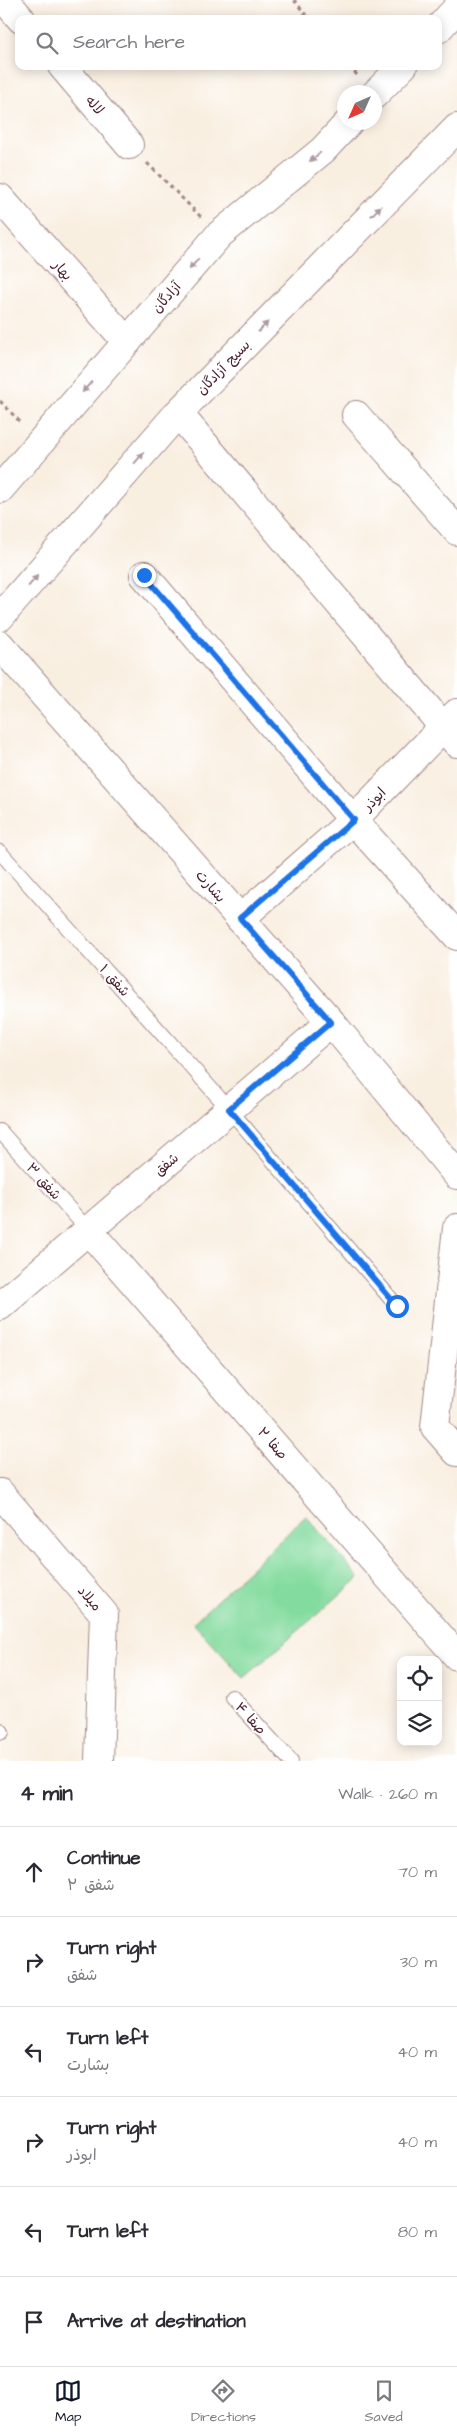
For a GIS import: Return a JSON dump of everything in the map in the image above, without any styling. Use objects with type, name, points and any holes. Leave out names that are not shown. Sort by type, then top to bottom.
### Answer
[{"type":"street","points":[[5,0],[18,15]]},
{"type":"street","points":[[442,25],[457,8]]},
{"type":"street","name":"لاله","points":[[65,70],[129,145]]},
{"type":"street","points":[[382,87],[399,70]]},
{"type":"street","name":"بسیج آزادگان","points":[[0,617],[178,413],[457,128]]},
{"type":"street","name":"آزادگان","points":[[0,489],[219,235],[324,150],[342,130]]},
{"type":"street","name":"بهار","points":[[0,198],[127,342]]},
{"type":"street","points":[[178,413],[452,728]]},
{"type":"street","points":[[356,416],[457,530]]},
{"type":"street","points":[[144,575],[354,820],[457,936]]},
{"type":"street","name":"بشارت","points":[[0,645],[331,1022],[457,1175]]},
{"type":"street","name":"ابوذر","points":[[240,918],[354,820],[452,728]]},
{"type":"street","name":"شفق","points":[[0,1306],[331,1022]]},
{"type":"street","points":[[457,1228],[435,1427],[457,1452]]},
{"type":"street","name":"صفا ۲","points":[[88,1230],[457,1656]]},
{"type":"street","name":"میلاد","points":[[0,1493],[104,1614],[99,1761]]},
{"type":"lane","name":"شفق ۱","points":[[0,852],[229,1109],[397,1306]]},
{"type":"lane","name":"شفق ۳","points":[[0,1131],[88,1230]]},
{"type":"lane","name":"صفا ۴","points":[[232,1697],[291,1761]]},
{"type":"path","points":[[294,0],[306,15]]},
{"type":"path","points":[[129,145],[219,235]]},
{"type":"green space","points":[[306,1516],[359,1578],[244,1678],[193,1623]]},
{"type":"route","points":[[144,575],[354,820],[240,918],[331,1022],[229,1109],[397,1306]]}]
